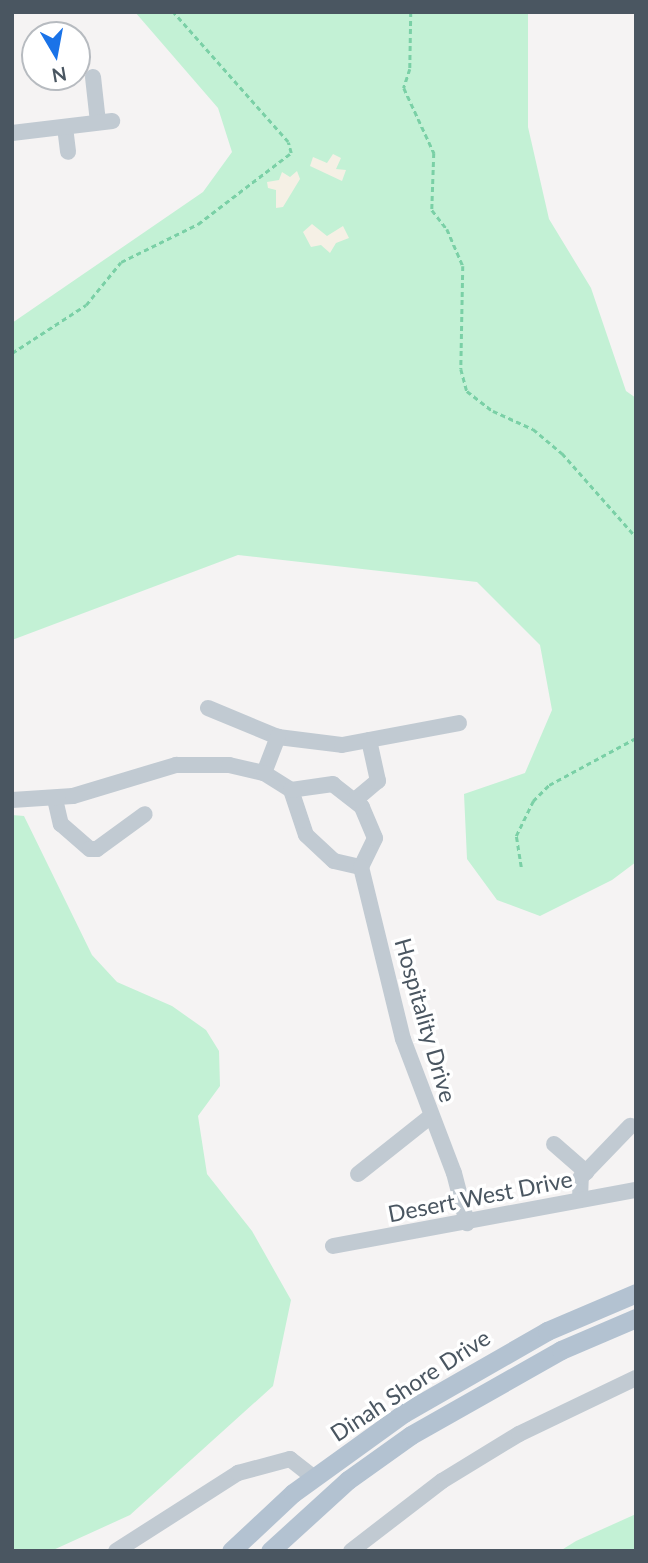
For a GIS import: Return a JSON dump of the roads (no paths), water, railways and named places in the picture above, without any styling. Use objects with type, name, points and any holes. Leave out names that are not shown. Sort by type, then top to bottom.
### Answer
[{"type":"main road","name":"Dinah Shore Drive","points":[[232,1551],[314,1478],[484,1364],[636,1293]]},
{"type":"main road","name":"Dinah Shore Drive","points":[[270,1551],[348,1480],[411,1435],[550,1356],[636,1318]]},
{"type":"street","points":[[12,133],[105,122],[93,77]]},
{"type":"street","points":[[65,127],[68,152]]},
{"type":"street","points":[[208,708],[278,737],[342,745],[459,723]]},
{"type":"street","points":[[264,773],[278,737]]},
{"type":"street","points":[[355,800],[378,780],[369,740]]},
{"type":"street","points":[[12,800],[55,799],[176,765],[229,765],[264,773],[291,790],[306,835],[334,861],[362,867],[375,838],[355,800],[333,784],[291,790]]},
{"type":"street","points":[[55,799],[61,824],[90,849],[97,849],[145,814]]},
{"type":"street","name":"Hospitality Drive","points":[[362,867],[402,1039],[454,1174],[467,1223]]},
{"type":"street","points":[[358,1174],[430,1117]]},
{"type":"street","points":[[580,1200],[581,1177],[630,1126]]},
{"type":"street","points":[[554,1143],[586,1172]]},
{"type":"street","name":"Desert West Drive","points":[[333,1246],[467,1223],[636,1189]]},
{"type":"street","points":[[351,1551],[442,1481],[508,1440],[636,1378]]},
{"type":"street","points":[[116,1551],[238,1473],[290,1459],[314,1478]]}]
